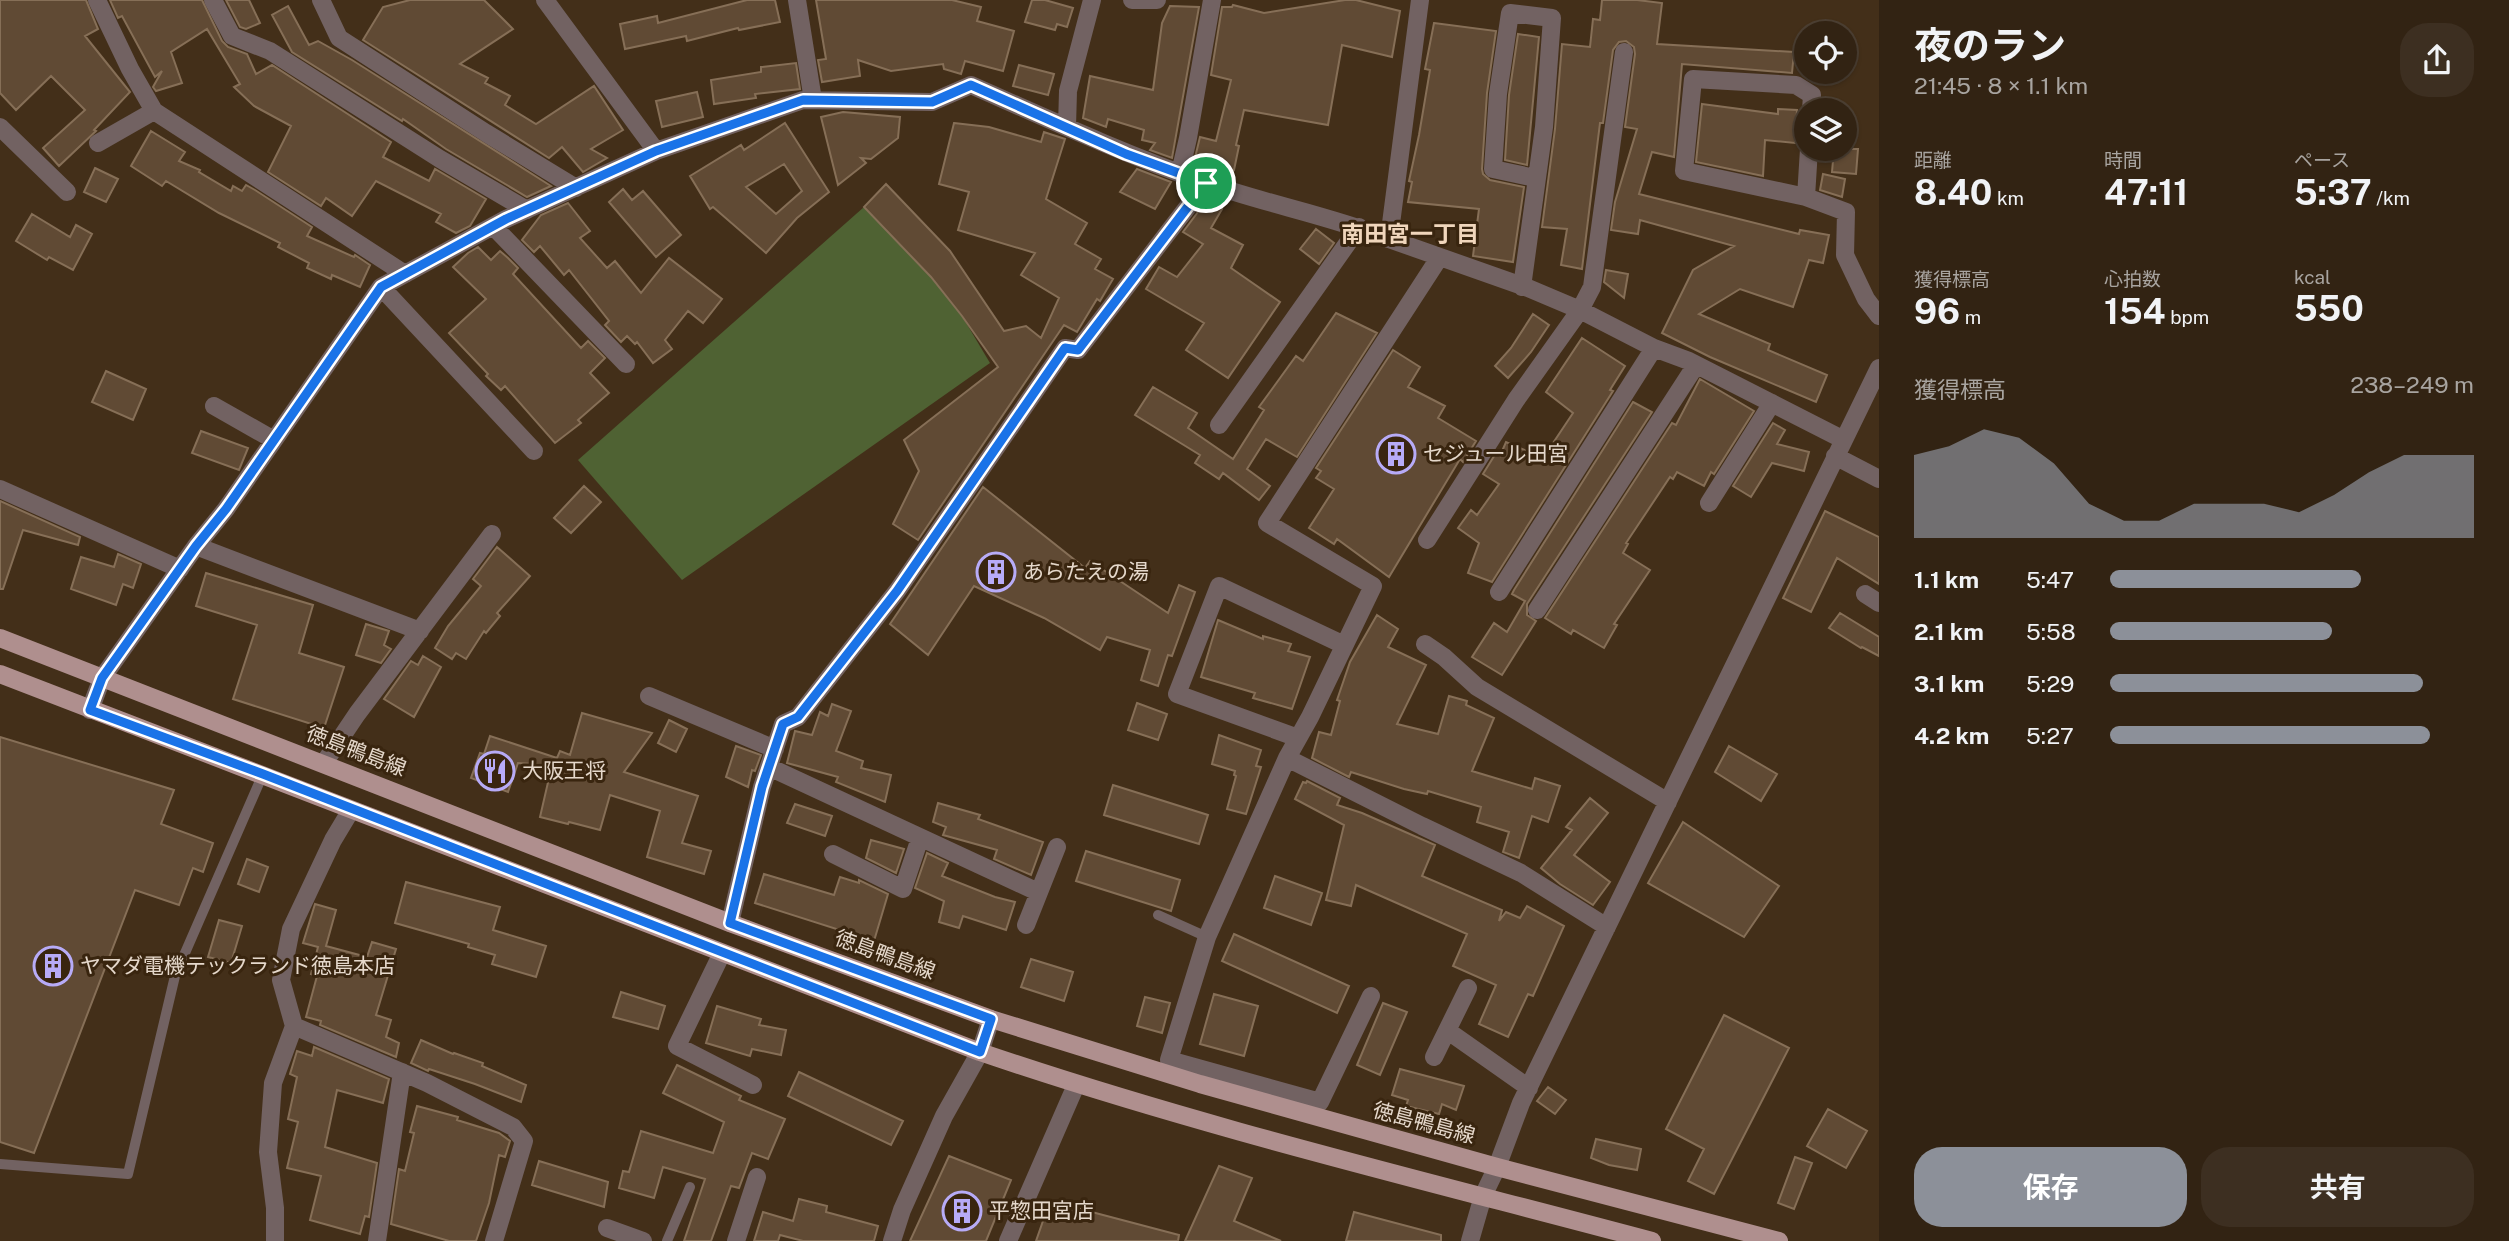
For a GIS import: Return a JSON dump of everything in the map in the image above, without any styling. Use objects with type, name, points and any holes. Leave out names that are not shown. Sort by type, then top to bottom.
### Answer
[{"type":"main road","name":"徳島鴨島線","points":[[0,638],[730,923],[991,1019],[1200,1084],[1497,1167],[1779,1241]]},
{"type":"main road","points":[[0,674],[980,1052],[1076,1085],[1651,1241]]},
{"type":"street","points":[[97,0],[154,111],[405,274]]},
{"type":"street","points":[[213,0],[232,36],[270,51],[440,159],[527,210]]},
{"type":"street","points":[[321,0],[338,38],[576,188]]},
{"type":"street","points":[[545,0],[656,151]]},
{"type":"street","points":[[797,0],[813,100]]},
{"type":"street","points":[[1067,127],[1068,91],[1092,0]]},
{"type":"street","points":[[1132,0],[1157,0]]},
{"type":"street","points":[[1180,173],[1212,0]]},
{"type":"street","points":[[1389,239],[1420,0]]},
{"type":"street","points":[[1522,286],[1544,127],[1552,18],[1510,13],[1498,94],[1493,169],[1535,178]]},
{"type":"street","points":[[1427,540],[1516,400],[1580,310],[1592,287],[1624,52]]},
{"type":"street","points":[[1812,98],[1812,95],[1796,85],[1693,79],[1684,171],[1806,197],[1846,212],[1845,255],[1866,299],[1879,316]]},
{"type":"street","points":[[90,710],[102,678],[196,546],[226,509],[381,287],[493,226],[656,151],[803,100],[932,102],[971,85],[1126,154],[1206,183],[1359,227],[1522,286],[1580,310],[1654,348],[1696,365],[1844,440]]},
{"type":"street","points":[[98,143],[154,111]]},
{"type":"street","points":[[0,127],[67,192]]},
{"type":"street","points":[[1806,197],[1808,161]]},
{"type":"street","points":[[730,923],[769,767],[783,724],[798,717],[897,591],[1065,348],[1078,350],[1206,183]]},
{"type":"street","points":[[493,226],[626,364]]},
{"type":"street","points":[[1219,425],[1359,227]]},
{"type":"street","points":[[1371,996],[1320,1102],[1169,1060],[1207,937],[1287,758],[1373,586],[1267,523],[1439,258]]},
{"type":"street","points":[[381,287],[534,451]]},
{"type":"street","points":[[1499,592],[1654,348]]},
{"type":"street","points":[[1537,610],[1696,365]]},
{"type":"street","points":[[1470,1241],[1483,1196],[1529,1088],[1879,368]]},
{"type":"street","points":[[1709,503],[1772,403]]},
{"type":"street","points":[[214,406],[274,440]]},
{"type":"street","points":[[1835,456],[1879,479]]},
{"type":"street","points":[[0,489],[180,569]]},
{"type":"street","points":[[324,763],[357,714],[492,534]]},
{"type":"street","points":[[196,546],[419,631]]},
{"type":"street","points":[[1298,738],[1177,694],[1219,586],[1344,645]]},
{"type":"street","points":[[1425,644],[1477,687],[1668,802]]},
{"type":"street","points":[[649,695],[775,749]]},
{"type":"street","points":[[1287,758],[1521,873],[1607,927]]},
{"type":"street","points":[[769,767],[1038,892]]},
{"type":"street","points":[[275,1241],[275,1208],[268,1152],[273,1083],[294,1026],[281,980],[291,929],[333,841],[351,810]]},
{"type":"street","points":[[833,854],[903,889],[920,838]]},
{"type":"street","points":[[1027,925],[1057,847]]},
{"type":"street","points":[[722,953],[677,1046],[753,1085]]},
{"type":"street","points":[[1434,1057],[1468,988]]},
{"type":"street","points":[[892,1241],[902,1210],[944,1116],[980,1052],[991,1019]]},
{"type":"street","points":[[294,1026],[402,1072],[513,1127],[524,1141],[495,1241]]},
{"type":"street","points":[[1448,1031],[1529,1088]]},
{"type":"street","points":[[377,1241],[402,1072]]},
{"type":"street","points":[[1008,1241],[1076,1085]]},
{"type":"street","points":[[736,1241],[757,1177]]},
{"type":"street","points":[[607,1228],[643,1241]]},
{"type":"lane","points":[[0,1164],[128,1174],[175,976],[263,774]]},
{"type":"lane","points":[[1158,915],[1207,937]]},
{"type":"lane","points":[[667,1241],[690,1187]]},
{"type":"green space","points":[[864,207],[931,277],[962,316],[990,363],[682,580],[578,460]]},
{"type":"building","points":[[0,0],[86,0],[98,29],[85,36],[130,92],[94,130],[96,131],[59,166],[43,148],[85,110],[51,76],[16,110],[0,93]]},
{"type":"building","points":[[110,0],[202,0],[222,41],[228,47],[247,54],[256,74],[272,65],[391,142],[383,157],[429,181],[435,169],[486,199],[470,226],[456,233],[436,222],[441,214],[376,181],[352,216],[326,198],[321,206],[268,172],[291,126],[254,106],[234,87],[240,84],[207,29],[171,52],[182,83],[156,91],[153,87],[162,71],[155,77],[122,16],[118,18]]},
{"type":"building","points":[[226,0],[249,0],[260,23],[246,29],[240,27]]},
{"type":"building","points":[[410,0],[484,0],[513,29],[460,64],[488,78],[485,83],[510,96],[505,105],[536,124],[594,86],[623,130],[591,149],[607,158],[583,172],[562,147],[549,158],[363,40],[383,7]]},
{"type":"building","points":[[747,0],[775,0],[780,22],[739,30],[738,28],[687,41],[686,36],[625,49],[620,24],[657,16],[658,23]]},
{"type":"building","points":[[816,0],[952,0],[981,7],[977,21],[1014,31],[1003,71],[965,61],[961,74],[944,69],[943,64],[891,71],[858,60],[860,76],[822,82],[818,60],[826,59]]},
{"type":"building","points":[[1032,0],[1045,0],[1073,8],[1067,27],[1057,24],[1055,30],[1025,22]]},
{"type":"building","points":[[1356,0],[1400,11],[1392,57],[1342,45],[1328,125],[1244,110],[1236,145],[1239,146],[1234,170],[1207,164],[1203,170],[1193,166],[1200,137],[1216,141],[1231,80],[1211,75],[1222,7],[1233,5],[1264,13]]},
{"type":"building","points":[[1602,0],[1662,3],[1657,44],[1794,52],[1792,73],[1682,64],[1674,157],[1652,152],[1639,194],[1799,234],[1800,230],[1829,235],[1823,263],[1809,260],[1793,307],[1740,289],[1699,314],[1770,344],[1768,350],[1827,375],[1816,402],[1710,357],[1662,333],[1693,270],[1734,246],[1640,220],[1638,234],[1611,230],[1615,202],[1637,129],[1625,127],[1635,54],[1634,47],[1626,41],[1619,42],[1613,50],[1603,123],[1600,123],[1582,269],[1561,265],[1567,229],[1542,227],[1555,129],[1562,44],[1590,47],[1593,19],[1600,20]]},
{"type":"building","points":[[288,6],[309,45],[318,41],[352,60],[551,186],[527,197],[292,52],[272,15]]},
{"type":"building","points":[[1170,6],[1199,7],[1172,158],[1150,150],[1155,143],[1142,140],[1144,130],[1108,119],[1106,127],[1083,118],[1090,76],[1153,90],[1162,23]]},
{"type":"building","points":[[1434,23],[1496,31],[1487,93],[1482,169],[1483,174],[1490,180],[1524,187],[1513,262],[1473,256],[1479,209],[1408,202],[1412,182],[1409,181],[1430,70],[1425,69]]},
{"type":"building","points":[[1518,34],[1539,37],[1527,165],[1505,160],[1509,95]]},
{"type":"building","points":[[796,63],[800,89],[755,94],[756,98],[714,104],[711,80],[761,72],[761,67]]},
{"type":"building","points":[[1019,65],[1054,74],[1048,95],[1013,86]]},
{"type":"building","points":[[697,92],[703,117],[662,127],[656,101]]},
{"type":"building","points":[[1702,104],[1778,114],[1778,109],[1794,110],[1794,143],[1765,140],[1763,176],[1696,162]]},
{"type":"building","points":[[843,112],[900,117],[898,138],[871,159],[861,158],[866,163],[838,185],[821,117]]},
{"type":"building","points":[[785,123],[829,192],[797,218],[766,253],[713,207],[710,209],[690,176],[741,145],[744,150]],"holes":[[[784,164],[802,191],[776,214],[746,187]]]},
{"type":"building","points":[[954,123],[989,127],[1041,142],[1044,132],[1065,139],[1046,199],[1087,223],[1075,244],[1101,259],[1095,269],[1113,279],[1077,332],[1064,325],[918,540],[893,524],[919,471],[904,440],[998,367],[931,277],[864,207],[886,184],[950,251],[1004,331],[1026,326],[1041,338],[1059,298],[1021,275],[1035,253],[958,230],[969,192],[939,184]]},
{"type":"building","points":[[151,131],[185,152],[179,161],[200,170],[199,172],[231,191],[233,186],[242,191],[246,185],[312,227],[307,236],[354,257],[355,255],[370,265],[360,287],[332,275],[331,279],[307,268],[309,263],[278,247],[280,243],[219,213],[166,181],[162,186],[131,166]]},
{"type":"building","points":[[1858,149],[1856,174],[1832,172],[1833,161],[1857,161]]},
{"type":"building","points":[[95,168],[118,179],[106,202],[84,192]]},
{"type":"building","points":[[1137,169],[1171,182],[1155,209],[1120,192]]},
{"type":"building","points":[[1823,174],[1845,179],[1842,197],[1820,190]]},
{"type":"building","points":[[623,189],[632,200],[643,191],[681,235],[656,257],[609,202]]},
{"type":"building","points":[[1207,200],[1222,209],[1211,228],[1243,245],[1231,268],[1280,302],[1228,378],[1186,350],[1204,323],[1146,289],[1159,267],[1177,277],[1203,244],[1183,232]]},
{"type":"building","points":[[568,203],[590,231],[580,238],[607,268],[615,261],[641,293],[669,258],[722,299],[703,323],[688,311],[665,340],[672,349],[653,363],[637,342],[635,344],[627,336],[621,342],[605,325],[609,321],[569,270],[564,275],[540,246],[534,252],[522,240],[541,215]]},
{"type":"building","points":[[32,214],[70,237],[76,225],[92,234],[73,270],[49,257],[47,260],[16,241]]},
{"type":"building","points":[[1316,229],[1334,243],[1319,264],[1300,249]]},
{"type":"building","points":[[478,247],[491,260],[500,251],[518,268],[513,274],[581,348],[588,341],[605,358],[590,373],[609,393],[578,420],[581,423],[555,443],[505,386],[501,390],[486,376],[488,374],[449,333],[486,299],[453,267]]},
{"type":"building","points":[[1606,270],[1628,274],[1624,298],[1604,282]]},
{"type":"building","points":[[1336,313],[1377,333],[1297,457],[1266,439],[1247,469],[1270,486],[1259,500],[1223,473],[1219,479],[1195,463],[1200,455],[1135,415],[1153,387],[1197,413],[1188,428],[1233,459],[1264,410],[1259,407],[1296,356],[1303,361]]},
{"type":"building","points":[[1533,314],[1549,325],[1531,352],[1508,378],[1495,366],[1511,348]]},
{"type":"building","points":[[1582,338],[1625,366],[1610,390],[1613,391],[1492,582],[1468,573],[1479,543],[1458,528],[1471,510],[1477,515],[1499,484],[1483,474],[1496,453],[1500,456],[1506,442],[1543,458],[1573,413],[1546,392]]},
{"type":"building","points":[[1393,350],[1420,367],[1408,387],[1445,406],[1438,418],[1476,441],[1463,462],[1460,459],[1389,577],[1337,539],[1334,544],[1309,528],[1334,489],[1316,478],[1321,471],[1316,468]]},
{"type":"building","points":[[106,371],[146,389],[133,420],[92,402]]},
{"type":"building","points":[[1700,379],[1754,411],[1704,486],[1677,472],[1673,479],[1670,477],[1626,543],[1628,544],[1623,553],[1650,570],[1614,624],[1617,625],[1604,648],[1573,630],[1571,634],[1545,618],[1672,423],[1676,425]]},
{"type":"building","points":[[1633,402],[1652,412],[1527,604],[1527,615],[1536,621],[1502,675],[1472,657],[1494,623],[1507,632],[1525,601],[1512,594],[1514,590]]},
{"type":"building","points":[[1773,423],[1785,430],[1777,444],[1809,452],[1804,471],[1772,463],[1751,497],[1733,486]]},
{"type":"building","points":[[201,431],[248,448],[239,470],[192,453]]},
{"type":"building","points":[[584,486],[601,502],[571,533],[554,518]]},
{"type":"building","points":[[983,487],[1085,568],[1090,561],[1168,613],[1179,585],[1195,592],[1158,686],[1141,680],[1150,650],[1107,637],[1100,650],[1044,618],[974,586],[928,655],[890,624]]},
{"type":"building","points":[[0,501],[80,537],[78,545],[23,530],[3,589],[0,589]]},
{"type":"building","points":[[1825,511],[1879,537],[1879,584],[1837,558],[1811,612],[1783,598]]},
{"type":"building","points":[[497,547],[530,576],[497,613],[500,616],[486,633],[484,631],[466,659],[456,653],[452,659],[435,648],[448,626],[481,586],[473,579]]},
{"type":"building","points":[[118,554],[141,564],[133,588],[123,584],[116,605],[71,589],[81,557],[114,567]]},
{"type":"building","points":[[206,573],[313,605],[299,653],[344,667],[324,728],[233,699],[257,625],[196,606]]},
{"type":"building","points":[[1840,613],[1879,637],[1879,656],[1829,628]]},
{"type":"building","points":[[1377,615],[1398,629],[1388,647],[1426,665],[1397,724],[1438,734],[1449,696],[1467,701],[1466,705],[1494,718],[1472,771],[1532,789],[1535,778],[1560,786],[1548,822],[1532,816],[1519,858],[1503,852],[1509,832],[1477,822],[1481,807],[1428,791],[1427,794],[1404,789],[1351,772],[1349,777],[1312,758],[1319,732],[1331,735],[1340,701],[1337,700],[1350,662]]},
{"type":"building","points":[[1218,620],[1263,639],[1263,636],[1291,644],[1288,651],[1310,657],[1292,709],[1253,698],[1255,693],[1201,677]]},
{"type":"building","points":[[366,624],[389,631],[384,645],[391,649],[381,663],[356,655]]},
{"type":"building","points":[[423,656],[441,667],[414,717],[384,699],[411,661],[418,665]]},
{"type":"building","points":[[1137,703],[1167,714],[1158,740],[1128,730]]},
{"type":"building","points":[[832,704],[851,711],[836,751],[863,761],[861,768],[891,775],[885,802],[836,782],[838,777],[787,763],[795,731],[812,735],[820,712],[828,716]]},
{"type":"building","points":[[582,713],[652,733],[624,772],[698,796],[682,843],[711,851],[704,874],[647,857],[660,811],[610,795],[600,830],[540,817],[552,765],[518,763],[508,792],[471,778],[480,753],[484,754],[490,736],[557,758],[560,751],[570,755]]},
{"type":"building","points":[[669,720],[687,729],[676,752],[658,743]]},
{"type":"building","points":[[1219,735],[1261,750],[1256,766],[1261,767],[1246,814],[1227,809],[1236,776],[1235,771],[1212,764]]},
{"type":"building","name":"ヤマダ電機テックランド徳島本店","points":[[0,737],[174,790],[161,824],[213,843],[203,872],[193,868],[179,905],[135,890],[34,1153],[0,1142]]},
{"type":"building","points":[[736,746],[761,755],[755,771],[752,770],[748,787],[726,777]]},
{"type":"building","points":[[1729,746],[1777,774],[1761,801],[1715,772]]},
{"type":"building","points":[[1307,781],[1340,798],[1337,805],[1435,845],[1422,876],[1502,910],[1499,921],[1506,912],[1520,918],[1527,906],[1564,926],[1533,996],[1528,994],[1508,1037],[1479,1024],[1496,985],[1453,966],[1467,934],[1356,885],[1351,906],[1326,900],[1344,825],[1295,799],[1303,782]]},
{"type":"building","points":[[1113,785],[1208,815],[1199,844],[1104,815]]},
{"type":"building","points":[[1590,798],[1608,813],[1574,855],[1610,882],[1593,905],[1541,868],[1572,830],[1566,827]]},
{"type":"building","points":[[938,803],[980,815],[978,819],[1043,842],[1031,875],[994,859],[997,850],[943,835],[946,827],[933,822]]},
{"type":"building","points":[[795,804],[832,816],[825,836],[787,823]]},
{"type":"building","points":[[1683,822],[1779,886],[1744,937],[1648,883]]},
{"type":"building","points":[[871,840],[904,849],[896,873],[866,858]]},
{"type":"building","points":[[1086,851],[1180,880],[1171,911],[1076,881]]},
{"type":"building","points":[[927,853],[948,863],[942,876],[1015,902],[1006,930],[963,916],[959,928],[939,922],[944,901],[915,888]]},
{"type":"building","points":[[247,859],[268,867],[259,892],[238,884]]},
{"type":"building","points":[[764,874],[834,895],[840,877],[859,883],[859,880],[888,894],[874,941],[755,903]]},
{"type":"building","points":[[1275,876],[1322,893],[1311,925],[1264,908]]},
{"type":"building","points":[[406,882],[500,907],[493,930],[546,946],[536,977],[492,964],[495,955],[468,947],[469,944],[395,923]]},
{"type":"building","points":[[315,904],[336,910],[326,946],[367,957],[372,942],[396,949],[376,1015],[391,1020],[386,1037],[399,1043],[396,1057],[320,1025],[321,1021],[306,1017],[317,976],[311,974],[318,947],[303,943]]},
{"type":"building","points":[[219,920],[242,926],[231,963],[208,957]]},
{"type":"building","points":[[1234,934],[1349,986],[1337,1013],[1222,961]]},
{"type":"building","points":[[1031,959],[1073,972],[1064,1001],[1021,987]]},
{"type":"building","points":[[621,992],[665,1006],[658,1029],[613,1017]]},
{"type":"building","points":[[1214,994],[1258,1006],[1244,1056],[1200,1044]]},
{"type":"building","points":[[1145,997],[1170,1003],[1162,1033],[1137,1026]]},
{"type":"building","points":[[1383,1003],[1407,1012],[1380,1075],[1357,1065]]},
{"type":"building","points":[[717,1006],[761,1019],[759,1025],[786,1030],[781,1055],[752,1049],[750,1056],[706,1043]]},
{"type":"building","points":[[1724,1015],[1789,1048],[1714,1194],[1688,1181],[1704,1149],[1666,1129]]},
{"type":"building","points":[[421,1040],[483,1063],[482,1066],[526,1085],[521,1102],[411,1063]]},
{"type":"building","points":[[314,1047],[389,1079],[383,1103],[337,1090],[325,1147],[377,1163],[369,1217],[365,1216],[360,1234],[310,1220],[321,1176],[287,1168],[298,1122],[288,1119],[297,1077],[290,1074],[297,1051],[312,1056]]},
{"type":"building","points":[[677,1065],[741,1096],[739,1100],[785,1119],[768,1159],[752,1153],[739,1188],[731,1186],[711,1241],[684,1241],[705,1179],[663,1167],[654,1198],[619,1188],[623,1171],[629,1172],[641,1131],[713,1153],[724,1122],[663,1093]]},
{"type":"building","points":[[1400,1069],[1464,1086],[1456,1110],[1442,1104],[1439,1114],[1406,1106],[1408,1100],[1392,1095]]},
{"type":"building","points":[[799,1072],[903,1121],[891,1145],[788,1096]]},
{"type":"building","points":[[1548,1087],[1566,1100],[1555,1114],[1537,1101]]},
{"type":"building","points":[[417,1106],[458,1117],[457,1120],[499,1133],[510,1141],[505,1157],[499,1155],[489,1203],[476,1241],[449,1241],[391,1224],[399,1169],[405,1171],[414,1133],[410,1132]]},
{"type":"building","points":[[1828,1109],[1867,1131],[1846,1168],[1807,1146]]},
{"type":"building","points":[[1596,1139],[1641,1149],[1637,1170],[1609,1165],[1591,1158]]},
{"type":"building","name":"平惣田宮店","points":[[949,1156],[1011,1180],[986,1241],[910,1241]]},
{"type":"building","points":[[1795,1157],[1812,1163],[1794,1209],[1778,1203]]},
{"type":"building","points":[[539,1161],[608,1182],[604,1207],[532,1185]]},
{"type":"building","points":[[1219,1166],[1252,1178],[1234,1221],[1281,1241],[1185,1241]]},
{"type":"building","points":[[799,1199],[827,1206],[826,1212],[878,1226],[874,1241],[803,1241],[780,1235],[778,1241],[754,1241],[763,1212],[793,1221]]},
{"type":"building","points":[[1050,1201],[1179,1235],[1178,1241],[1036,1241]]},
{"type":"building","points":[[1354,1212],[1441,1235],[1441,1241],[1346,1241]]},
{"type":"place","name":"セジュール田宮","points":[[1396,454]]},
{"type":"place","name":"あらたえの湯","points":[[996,572]]},
{"type":"place","name":"大阪王将","points":[[495,771]]},
{"type":"place","name":"ヤマダ電機テックランド徳島本店","points":[[53,966]]},
{"type":"place","name":"平惣田宮店","points":[[962,1211]]},
{"type":"district","name":"南田宮一丁目","points":[[1410,234]]},
{"type":"route","points":[[971,85],[1126,154],[1206,183],[1078,350],[1065,348],[897,591],[798,717],[783,724],[762,787],[730,923],[991,1019],[980,1052],[263,774],[90,710],[102,678],[196,546],[226,509],[381,287],[506,219],[664,148],[803,100],[932,102],[971,85]]}]
